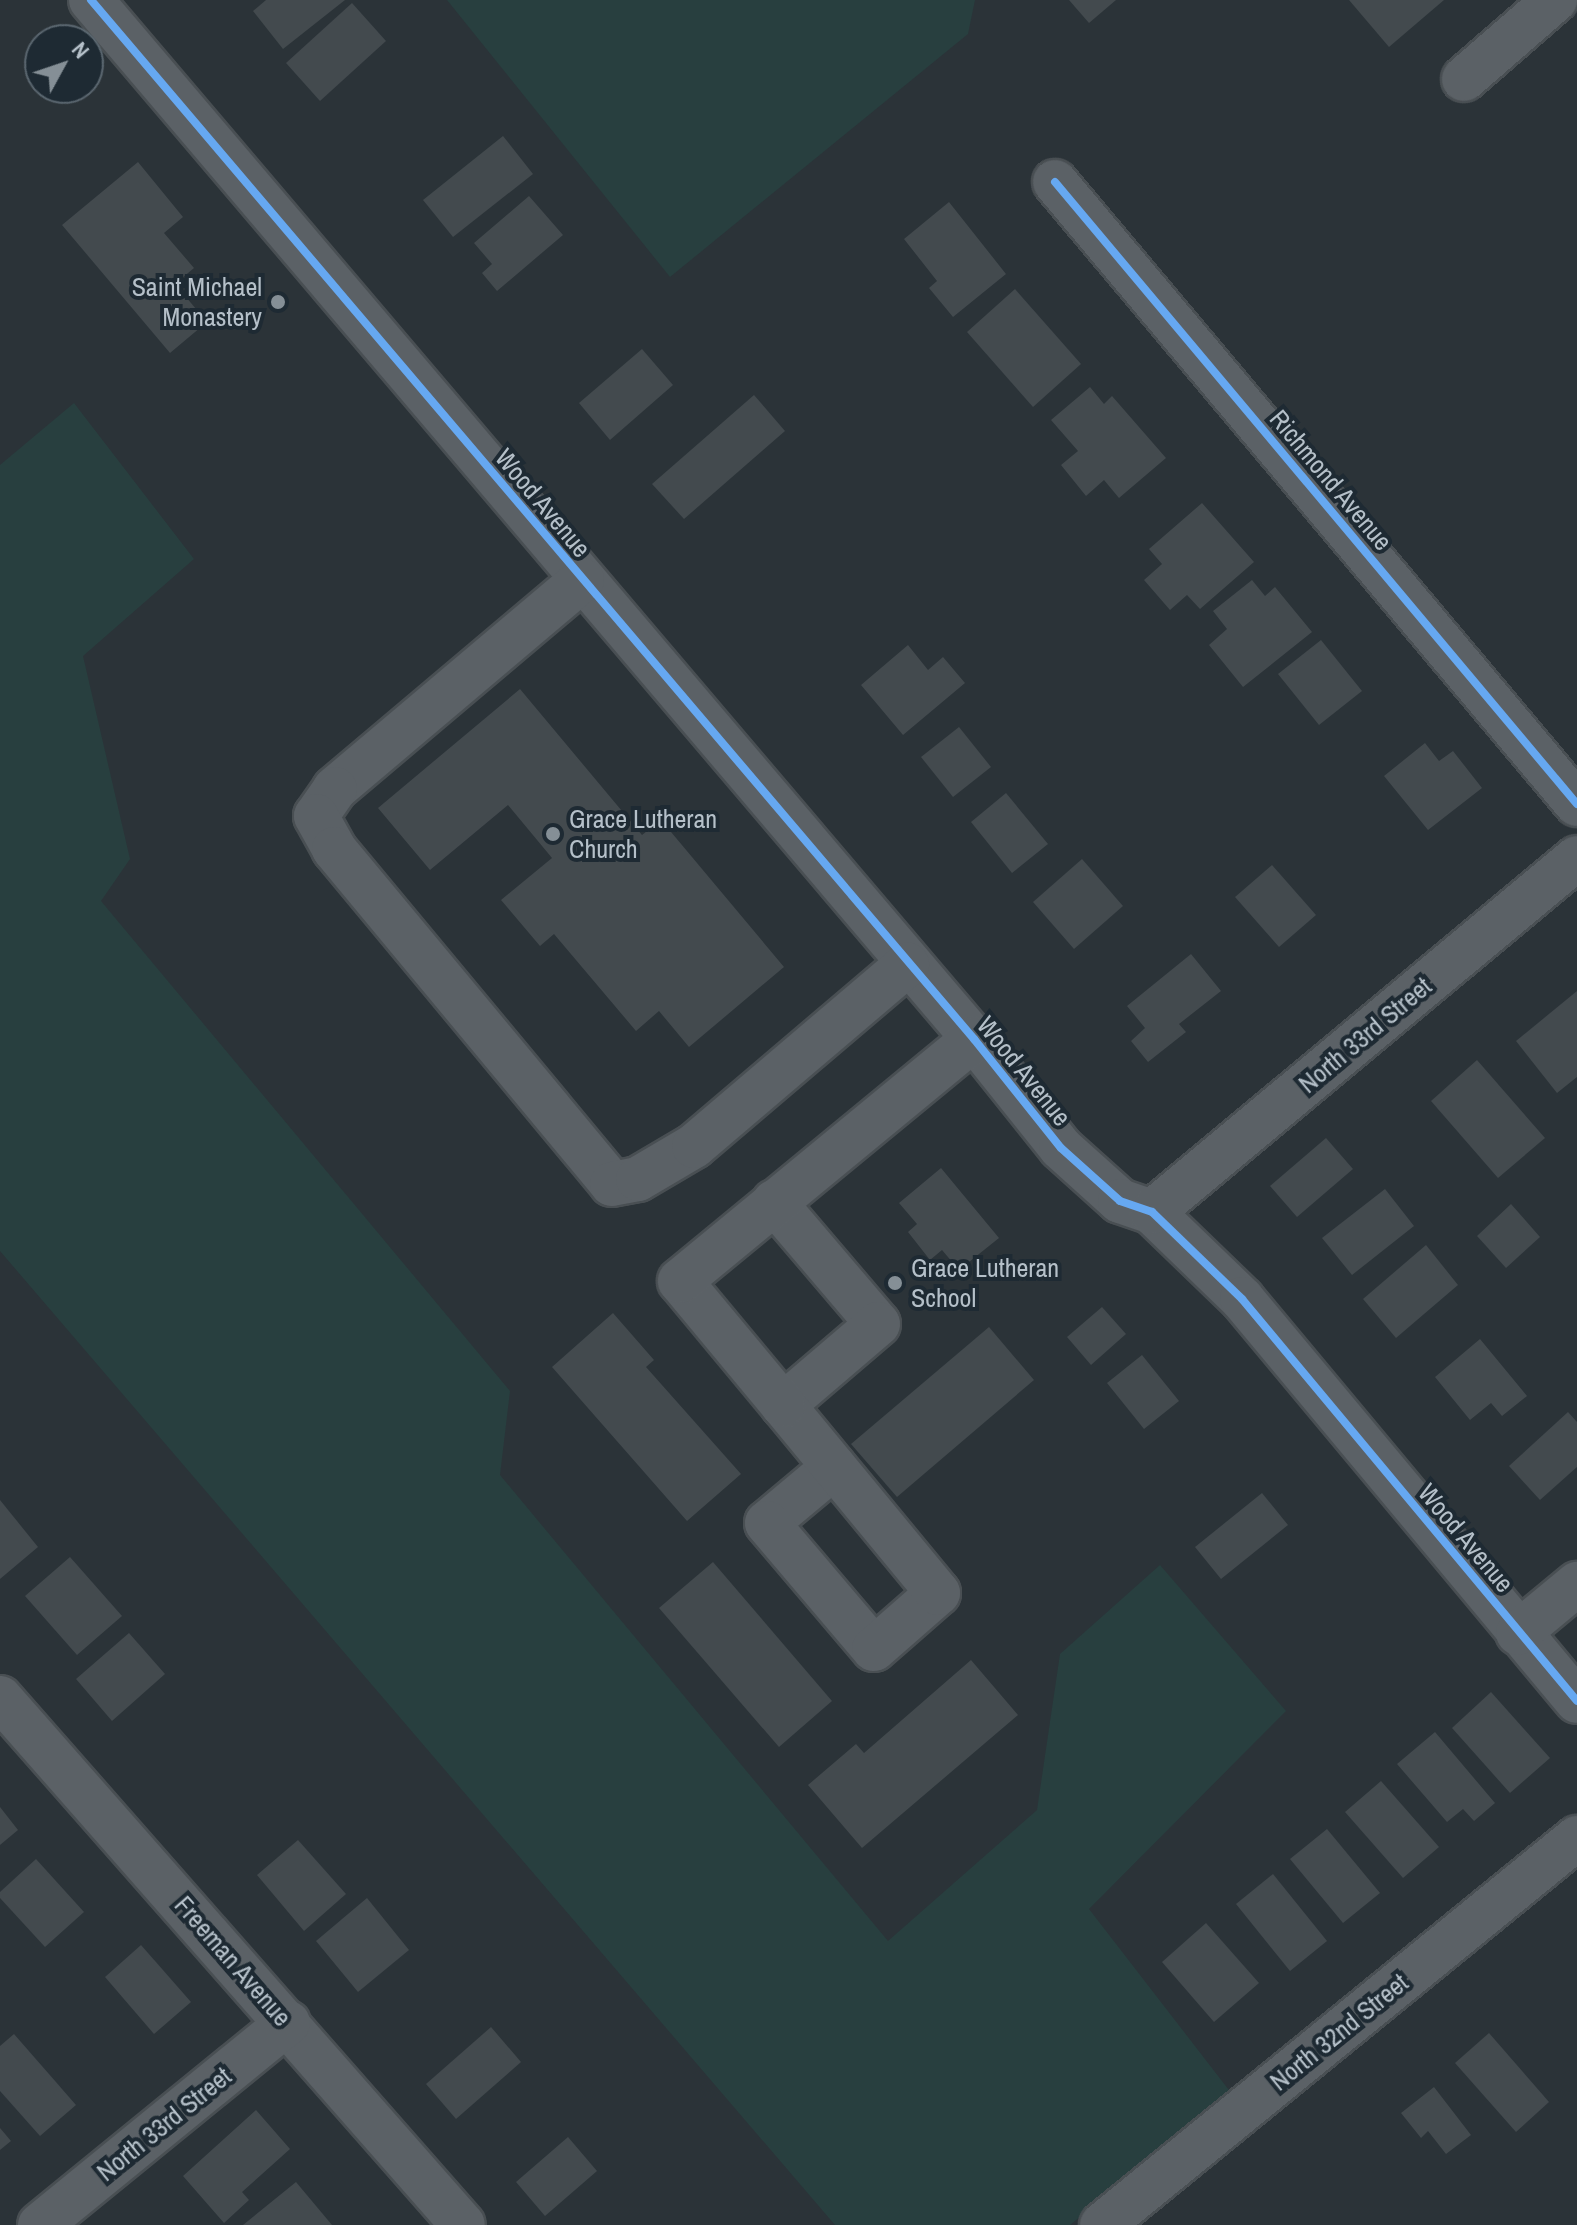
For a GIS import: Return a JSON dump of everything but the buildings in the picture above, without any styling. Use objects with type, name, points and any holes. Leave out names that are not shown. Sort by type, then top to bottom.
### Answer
[{"type":"street","name":"Wood Avenue","points":[[91,0],[907,965],[974,1039],[1061,1148],[1120,1201],[1152,1212],[1242,1299],[1577,1701]]},
{"type":"street","points":[[1464,79],[1555,0]]},
{"type":"street","name":"Richmond Avenue","points":[[1055,182],[1577,804]]},
{"type":"street","points":[[582,580],[335,789],[316,816],[334,849],[612,1184],[638,1179],[694,1146],[907,965]]},
{"type":"street","name":"North 33rd Street","points":[[1152,1212],[1577,858]]},
{"type":"street","points":[[834,1467],[680,1281],[974,1039]]},
{"type":"street","points":[[774,1202],[878,1324],[783,1405]]},
{"type":"street","points":[[1518,1633],[1577,1584]]},
{"type":"street","name":"Freeman Avenue","points":[[0,1698],[463,2225]]},
{"type":"street","name":"North 32nd Street","points":[[1102,2225],[1577,1838]]},
{"type":"street","name":"North 33rd Street","points":[[40,2225],[288,2023]]},
{"type":"green space","points":[[447,0],[975,0],[968,34],[670,277]]},
{"type":"green space","points":[[74,403],[194,559],[83,656],[130,859],[101,901],[510,1391],[500,1475],[888,1941],[1037,1810],[1060,1654],[1160,1565],[1286,1711],[1089,1909],[1232,2094],[1070,2225],[835,2225],[0,1251],[0,465]]},
{"type":"cycle path","points":[[91,0],[974,1039],[1061,1148],[1120,1201],[1152,1212],[1242,1299],[1577,1701]]},
{"type":"cycle path","points":[[1055,182],[1577,804]]},
{"type":"place","name":"Saint Michael Monastery","points":[[278,302]]},
{"type":"place","name":"Grace Lutheran Church","points":[[553,834]]},
{"type":"place","name":"Grace Lutheran School","points":[[895,1283]]}]
